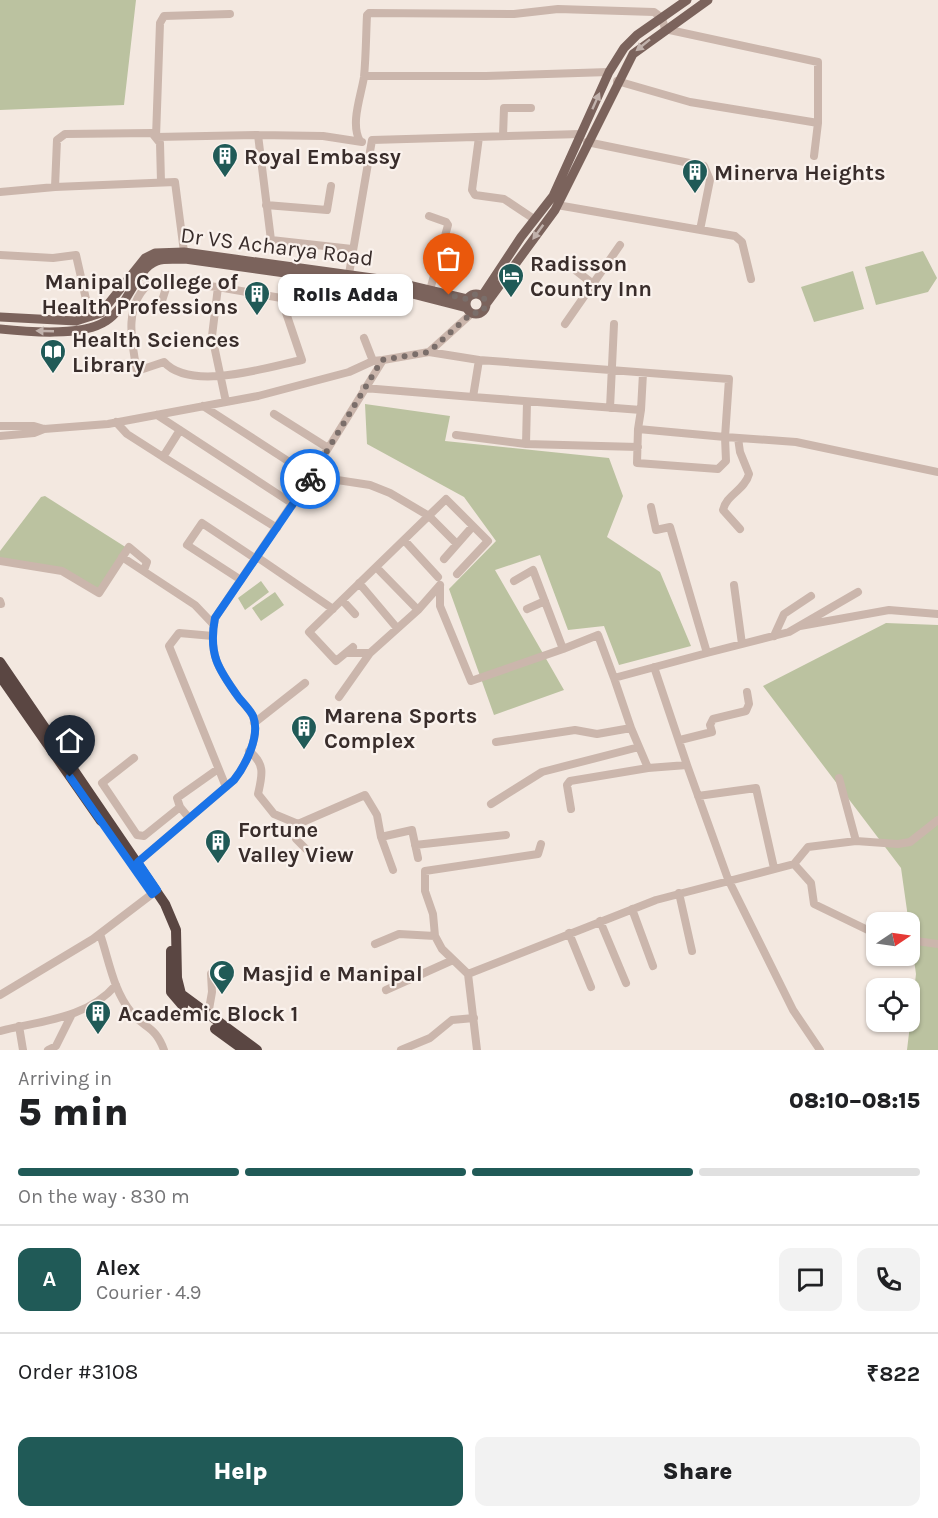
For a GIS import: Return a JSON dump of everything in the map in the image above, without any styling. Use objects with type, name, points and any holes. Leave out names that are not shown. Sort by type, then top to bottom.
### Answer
[{"type":"highway","points":[[0,662],[138,862],[176,930],[177,978],[181,994],[257,1050]]},
{"type":"highway","points":[[0,676],[154,892],[170,932],[171,992],[181,1004],[244,1050]]},
{"type":"main road","points":[[484,300],[557,206],[609,72],[624,48],[687,0]]},
{"type":"main road","points":[[484,300],[476,294],[469,307],[481,313],[484,300],[534,219],[553,196],[633,54],[708,0]]},
{"type":"main road","name":"Dr VS Acharya Road","points":[[4,318],[76,321],[101,313],[114,300],[145,258],[155,253],[184,252],[230,264],[385,287],[469,307]]},
{"type":"main road","name":"Dr VS Acharya Road","points":[[4,329],[61,331],[105,323],[116,314],[148,267],[157,261],[185,260],[349,274],[430,290],[469,307]]},
{"type":"main road","points":[[4,318],[4,329]]},
{"type":"street","points":[[360,141],[357,136],[357,116],[364,76],[367,15],[372,12],[514,14],[558,9],[654,12],[662,18],[665,29],[818,62],[818,123],[814,156]]},
{"type":"street","points":[[156,137],[160,22],[164,16],[230,14]]},
{"type":"street","points":[[364,76],[486,76],[609,72]]},
{"type":"street","points":[[617,81],[690,102],[818,123]]},
{"type":"street","points":[[503,136],[504,108],[531,108]]},
{"type":"street","points":[[55,187],[57,140],[61,135],[145,131],[156,137],[160,143],[160,182]]},
{"type":"street","points":[[258,135],[271,240],[352,249]]},
{"type":"street","points":[[156,137],[323,136],[371,144]]},
{"type":"street","points":[[349,274],[372,140],[503,136],[584,138],[704,166],[710,180],[700,230]]},
{"type":"street","points":[[479,137],[472,190],[475,195],[504,199],[534,219]]},
{"type":"street","points":[[0,192],[55,187],[176,182],[184,252]]},
{"type":"street","points":[[266,205],[327,210],[331,186]]},
{"type":"street","points":[[557,206],[739,238],[751,279]]},
{"type":"street","points":[[429,216],[448,225],[430,290]]},
{"type":"street","points":[[565,324],[620,245]]},
{"type":"street","points":[[0,255],[53,258],[76,255],[90,316]]},
{"type":"street","points":[[574,269],[593,284]]},
{"type":"street","points":[[153,280],[218,287],[281,298],[302,360],[221,377],[178,371],[164,362],[138,371],[130,332],[137,299],[153,280]]},
{"type":"street","points":[[160,307],[168,282]]},
{"type":"street","points":[[218,287],[212,336],[226,402]]},
{"type":"street","points":[[454,329],[469,307]]},
{"type":"street","points":[[429,352],[469,307]]},
{"type":"street","points":[[610,408],[614,324]]},
{"type":"street","points":[[364,338],[373,361]]},
{"type":"street","points":[[0,436],[34,433],[44,429],[116,423],[226,402],[349,372],[373,361],[429,352],[479,360],[729,379],[725,437],[726,461],[718,469],[637,463],[643,373]]},
{"type":"street","points":[[138,862],[226,787],[243,768],[249,751],[253,716],[219,670],[214,658],[215,618],[293,504],[382,360]]},
{"type":"street","points":[[473,398],[479,360]]},
{"type":"street","points":[[364,388],[641,410]]},
{"type":"street","points":[[526,444],[527,402]]},
{"type":"street","points":[[203,406],[311,476],[370,485],[390,493],[429,516],[457,544]]},
{"type":"street","points":[[274,414],[328,448]]},
{"type":"street","points":[[157,415],[293,504]]},
{"type":"street","points":[[116,423],[127,434],[277,528]]},
{"type":"street","points":[[0,426],[34,426],[44,429]]},
{"type":"street","points":[[0,426],[4,430],[0,436]]},
{"type":"street","points":[[638,429],[796,442],[937,472]]},
{"type":"street","points":[[163,457],[180,430]]},
{"type":"street","points":[[456,435],[526,444],[638,447]]},
{"type":"street","points":[[738,438],[740,452],[749,474],[742,488],[726,502],[723,510],[741,529]]},
{"type":"street","points":[[370,653],[350,650],[336,661],[309,632],[446,500],[488,541],[457,574]]},
{"type":"street","points":[[651,507],[656,530],[670,527],[707,653]]},
{"type":"street","points":[[241,580],[187,545],[202,523],[333,609]]},
{"type":"street","points":[[444,559],[473,526]]},
{"type":"street","points":[[404,540],[438,577]]},
{"type":"street","points":[[0,561],[62,571],[99,593],[129,547],[147,562],[144,570]]},
{"type":"street","points":[[122,557],[195,605],[214,624]]},
{"type":"street","points":[[376,567],[418,610]]},
{"type":"street","points":[[514,581],[533,570],[563,649]]},
{"type":"street","points":[[359,583],[397,628]]},
{"type":"street","points":[[339,697],[370,653],[418,610],[440,585],[440,606],[471,681],[598,635],[631,728],[648,768]]},
{"type":"street","points":[[734,585],[742,644]]},
{"type":"street","points":[[614,678],[774,636],[796,627],[858,592]]},
{"type":"street","points":[[774,636],[784,614],[811,596]]},
{"type":"street","points":[[342,600],[355,614]]},
{"type":"street","points":[[527,609],[545,601]]},
{"type":"street","points":[[796,627],[889,610],[938,614]]},
{"type":"street","points":[[213,636],[179,633],[169,646],[226,787]]},
{"type":"street","points":[[654,667],[728,879],[793,1010],[820,1050]]},
{"type":"street","points":[[254,723],[305,683]]},
{"type":"street","points":[[680,740],[712,732],[710,725],[713,719],[746,711],[749,704],[747,693]]},
{"type":"street","points":[[496,742],[575,730],[597,734],[631,728]]},
{"type":"street","points":[[491,804],[542,772],[639,747]]},
{"type":"street","points":[[249,751],[258,758],[263,771],[258,794],[274,814],[298,824],[365,795],[378,815],[381,837],[393,870]]},
{"type":"street","points":[[134,758],[102,783],[137,835],[144,836],[180,807]]},
{"type":"street","points":[[571,808],[567,785],[570,781],[648,768],[687,765]]},
{"type":"street","points":[[189,818],[180,807],[177,798],[219,769]]},
{"type":"street","points":[[839,778],[856,841]]},
{"type":"street","points":[[698,796],[756,788],[774,868]]},
{"type":"street","points":[[468,974],[600,921],[679,893],[794,864],[808,847],[856,841],[898,844],[910,842],[938,820]]},
{"type":"street","points":[[298,824],[297,839],[306,849]]},
{"type":"street","points":[[381,837],[412,830],[418,858]]},
{"type":"street","points":[[416,845],[506,835]]},
{"type":"street","points":[[477,1050],[468,974],[442,949],[435,936],[433,914],[425,891],[425,871],[538,854],[541,844]]},
{"type":"street","points":[[794,864],[811,883],[814,904],[866,929]]},
{"type":"street","points":[[0,994],[97,936],[154,892]]},
{"type":"street","points":[[679,893],[692,951]]},
{"type":"street","points":[[632,909],[653,966]]},
{"type":"street","points":[[600,921],[626,982]]},
{"type":"street","points":[[569,933],[591,987]]},
{"type":"street","points":[[375,944],[399,934],[435,936]]},
{"type":"street","points":[[97,936],[106,951],[116,985],[132,1014],[151,1027],[159,1037],[164,1050]]},
{"type":"street","points":[[920,942],[938,944]]},
{"type":"street","points":[[386,990],[453,960]]},
{"type":"street","points":[[208,1016],[212,992],[211,974]]},
{"type":"street","points":[[0,1031],[71,1016],[108,994],[116,985]]},
{"type":"street","points":[[48,1050],[56,1046],[71,1016]]},
{"type":"street","points":[[401,1050],[430,1038],[452,1020],[474,1018]]},
{"type":"street","points":[[19,1026],[23,1050]]},
{"type":"green space","points":[[0,0],[136,0],[124,105],[0,110]]},
{"type":"green space","points":[[923,251],[937,278],[928,292],[876,305],[865,267]]},
{"type":"green space","points":[[853,271],[864,309],[814,322],[801,287]]},
{"type":"green space","points":[[365,404],[450,416],[445,441],[609,458],[623,496],[607,537],[660,572],[691,646],[619,665],[604,626],[568,630],[540,555],[495,570],[564,690],[494,715],[449,589],[496,541],[464,497],[367,444]]},
{"type":"green space","points":[[45,496],[127,548],[98,592],[63,571],[0,561],[0,551],[41,497]]},
{"type":"green space","points":[[261,581],[269,592],[245,610],[238,598]]},
{"type":"green space","points":[[275,592],[284,605],[261,621],[252,608]]},
{"type":"green space","points":[[886,623],[938,625],[938,1050],[907,1050],[909,1032],[920,1032],[920,978],[916,978],[915,966],[920,966],[920,912],[907,912],[901,868],[763,686]]},
{"type":"way so far","points":[[310,479],[382,360],[429,352],[472,313],[481,313],[486,306],[484,298],[476,294],[467,299],[449,295]]},
{"type":"place","name":"Royal Embassy","points":[[225,179]]},
{"type":"place","name":"Minerva Heights","points":[[695,195]]},
{"type":"place","name":"Rolls Adda","points":[[449,295]]},
{"type":"place","name":"Radisson Country Inn","points":[[511,299]]},
{"type":"place","name":"Manipal College of Health Professions","points":[[257,317]]},
{"type":"place","name":"Health Sciences Library","points":[[53,375]]},
{"type":"place","name":"Marena Sports Complex","points":[[304,751]]},
{"type":"place","name":"Fortune Valley View","points":[[218,865]]},
{"type":"place","name":"Masjid e Manipal","points":[[222,996]]},
{"type":"place","name":"Academic Block 1","points":[[98,1036]]},
{"type":"route","points":[[70,777],[152,894],[157,890],[138,862],[234,780],[243,768],[248,755],[253,734],[253,716],[219,670],[214,658],[215,618],[310,479]]}]
